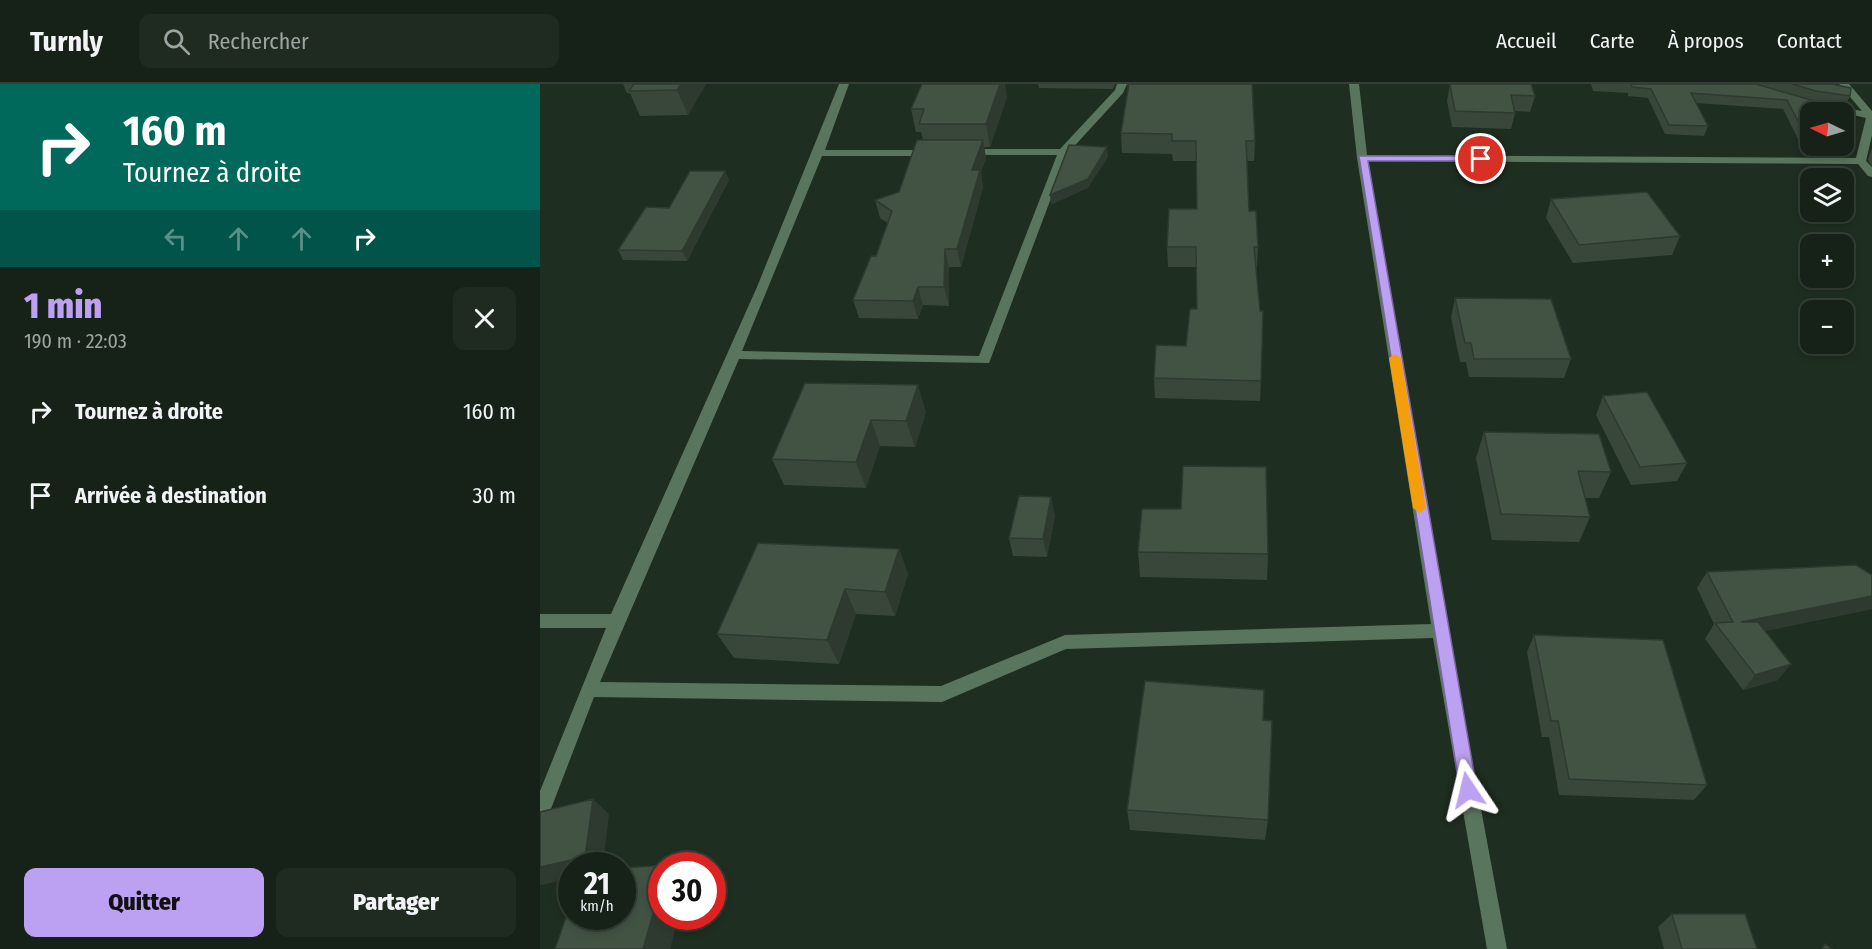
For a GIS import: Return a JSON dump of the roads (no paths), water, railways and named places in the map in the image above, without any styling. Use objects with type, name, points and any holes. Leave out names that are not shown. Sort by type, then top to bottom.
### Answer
[{"type":"street","points":[[540,814],[617,621],[735,355],[819,153],[844,84]]},
{"type":"street","points":[[735,355],[984,360],[1063,152],[1120,91],[1122,84]]},
{"type":"street","points":[[1354,84],[1362,158],[1440,631],[1497,949]]},
{"type":"street","points":[[1845,84],[1871,116]]},
{"type":"street","points":[[1854,113],[1871,116]]},
{"type":"street","points":[[1861,161],[1871,116]]},
{"type":"street","points":[[819,153],[1063,152]]},
{"type":"street","points":[[1362,158],[1861,161],[1872,174]]},
{"type":"street","points":[[540,621],[617,621]]},
{"type":"street","points":[[590,688],[942,694],[1065,642],[1440,631]]}]
